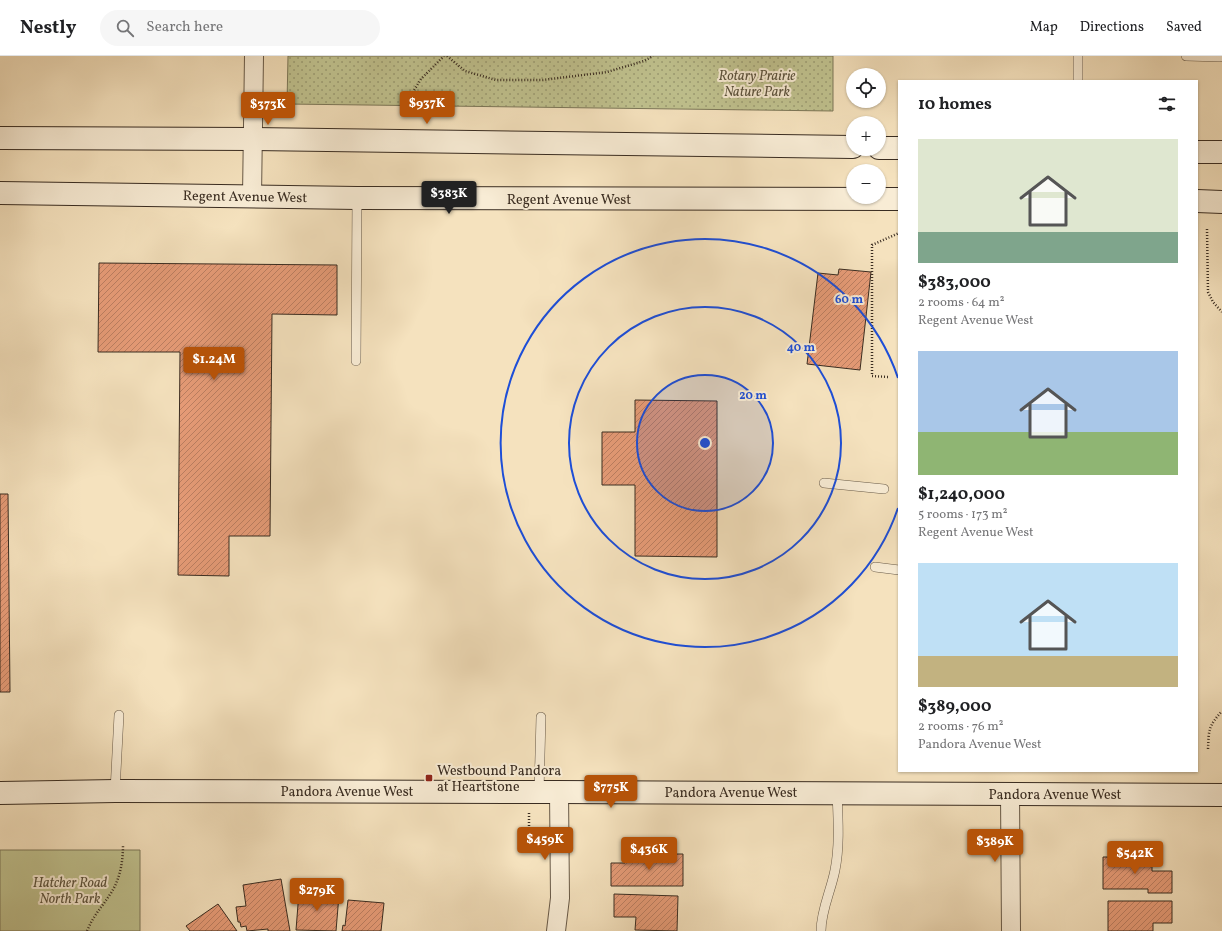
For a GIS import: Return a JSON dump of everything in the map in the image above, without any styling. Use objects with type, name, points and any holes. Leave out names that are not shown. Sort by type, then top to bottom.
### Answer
[{"type":"main road","points":[[0,138],[846,147]]},
{"type":"main road","points":[[886,148],[898,148]]},
{"type":"main road","points":[[1198,152],[1222,152]]},
{"type":"main road","name":"Regent Avenue West","points":[[0,193],[357,198],[898,199]]},
{"type":"main road","points":[[1198,201],[1222,202]]},
{"type":"main road","name":"Pandora Avenue West","points":[[0,792],[837,792],[1222,795]]},
{"type":"street","points":[[252,196],[254,56]]},
{"type":"street","points":[[542,792],[560,898],[556,931]]},
{"type":"street","points":[[1010,794],[1011,931]]},
{"type":"lane","points":[[1078,56],[1078,80]]},
{"type":"lane","points":[[1186,56],[1220,56]]},
{"type":"lane","points":[[356,361],[357,198]]},
{"type":"lane","points":[[824,483],[884,489]]},
{"type":"lane","points":[[875,567],[898,570]]},
{"type":"lane","points":[[116,791],[119,716]]},
{"type":"lane","points":[[541,717],[542,792]]},
{"type":"lane","points":[[821,931],[821,922],[835,870],[838,845],[837,792]]},
{"type":"path","points":[[407,116],[413,92],[421,78],[444,56]]},
{"type":"path","points":[[447,56],[465,71],[496,80],[543,80],[607,72],[644,62],[653,56]]},
{"type":"path","points":[[1207,229],[1208,292],[1213,302],[1222,312]]},
{"type":"path","points":[[888,376],[872,376],[872,245],[898,233]]},
{"type":"path","points":[[1208,749],[1209,729],[1214,720],[1222,711]]},
{"type":"path","points":[[529,845],[542,792]]},
{"type":"path","points":[[87,931],[95,914],[116,884],[121,865],[123,845]]},
{"type":"green space","name":"Rotary Prairie Nature Park","points":[[288,56],[833,56],[833,111],[287,104]]},
{"type":"green space","name":"Hatcher Road North Park","points":[[0,850],[140,850],[140,931],[0,931]]},
{"type":"building","points":[[99,263],[337,265],[337,315],[272,314],[270,536],[229,536],[229,576],[178,575],[180,352],[98,352]]},
{"type":"building","points":[[839,269],[871,272],[860,370],[807,364],[818,273],[838,275]]},
{"type":"building","points":[[635,400],[717,401],[717,557],[635,556],[635,485],[602,485],[602,432],[635,432]]},
{"type":"building","points":[[0,494],[8,494],[10,692],[0,692]]},
{"type":"building","points":[[625,854],[683,854],[683,886],[611,886],[611,863],[625,863]]},
{"type":"building","points":[[1103,857],[1152,857],[1152,871],[1172,871],[1172,893],[1148,893],[1148,889],[1103,889]]},
{"type":"building","points":[[281,879],[290,931],[268,931],[268,929],[247,931],[246,926],[241,927],[240,922],[238,922],[236,907],[246,906],[243,885]]},
{"type":"building","points":[[299,892],[339,895],[336,931],[296,930]]},
{"type":"building","points":[[614,894],[678,896],[677,931],[635,930],[636,917],[614,917]]},
{"type":"building","points":[[348,900],[384,903],[381,931],[342,931],[343,925],[345,926]]},
{"type":"building","points":[[1108,901],[1172,901],[1172,923],[1153,923],[1153,931],[1108,931]]},
{"type":"building","points":[[218,904],[237,931],[190,931],[186,926]]},
{"type":"place","name":"Westbound Pandora at Heartstone","points":[[429,778]]}]
